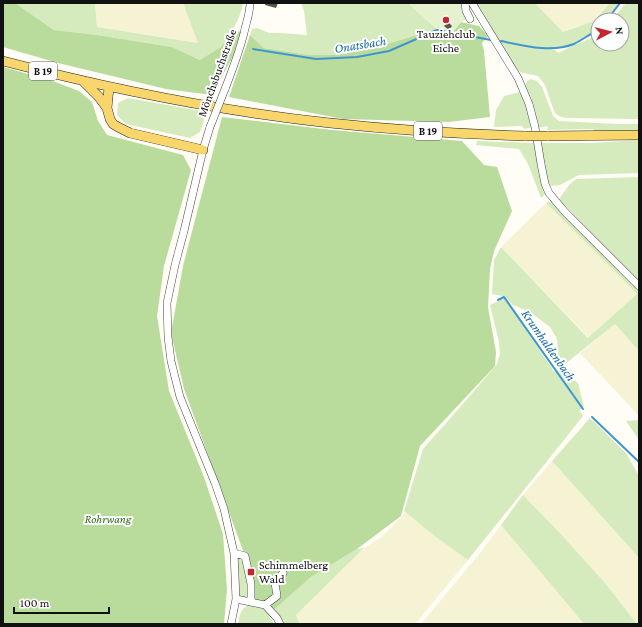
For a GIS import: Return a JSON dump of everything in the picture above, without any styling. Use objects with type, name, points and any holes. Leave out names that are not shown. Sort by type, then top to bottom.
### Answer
[{"type":"main road","name":"B 19","points":[[3,61],[109,87],[217,107],[330,123],[434,132],[526,136],[639,135]]},
{"type":"main road","points":[[82,81],[99,97],[107,108]]},
{"type":"main road","points":[[109,87],[107,108],[113,124],[130,133],[203,150]]},
{"type":"street","name":"Mönchsbuchstraße","points":[[231,624],[236,599],[234,553],[224,509],[215,483],[180,397],[171,361],[168,337],[167,303],[203,150],[210,127],[238,53],[250,3]]},
{"type":"street","points":[[465,3],[466,11],[470,19]]},
{"type":"street","points":[[472,3],[518,78],[529,104],[535,127],[545,184],[549,193],[565,212],[639,286]]},
{"type":"street","points":[[234,553],[245,556],[251,584],[251,601]]},
{"type":"street","points":[[265,605],[277,596],[275,583],[282,573]]},
{"type":"street","points":[[236,599],[265,605],[277,618],[280,624]]},
{"type":"shaded area","points":[[95,3],[183,3],[199,43],[97,27]]},
{"type":"shaded area","points":[[535,3],[610,3],[602,12],[590,12],[590,22],[563,32]]},
{"type":"shaded area","points":[[546,203],[637,294],[589,338],[501,247]]},
{"type":"shaded area","points":[[615,324],[639,351],[639,416],[580,353]]},
{"type":"shaded area","points":[[552,461],[639,558],[639,624],[637,624],[606,584],[523,495]]},
{"type":"shaded area","points":[[406,512],[436,537],[468,560],[415,624],[300,624],[296,615],[364,548],[383,536]]},
{"type":"shaded area","points":[[501,525],[584,624],[421,624],[480,553]]},
{"type":"green space","points":[[3,3],[15,3],[54,30],[172,47],[200,60],[221,47],[234,30],[241,32],[232,58],[212,95],[166,89],[58,63],[3,47]]},
{"type":"green space","points":[[15,3],[95,3],[97,27],[198,43],[183,3],[243,3],[238,20],[224,44],[216,51],[200,60],[172,47],[54,30]]},
{"type":"green space","points":[[301,3],[408,3],[437,29],[370,49],[336,55],[309,55],[264,48],[250,35],[252,29],[257,28],[269,33],[307,35],[304,11]]},
{"type":"green space","name":"Tauziehclub Eiche","points":[[408,3],[464,3],[469,18],[461,22],[450,35],[438,30]]},
{"type":"green space","points":[[476,3],[535,3],[563,32],[590,22],[590,35],[574,44],[553,49],[559,53],[590,38],[590,52],[630,52],[630,12],[619,12],[626,3],[639,3],[639,119],[566,118],[559,116],[555,113],[545,85],[538,76],[520,72],[512,64]]},
{"type":"green space","points":[[610,3],[620,3],[613,12],[602,12]]},
{"type":"green space","points":[[461,22],[479,26],[488,36],[482,43],[490,117],[449,122],[343,119],[229,97],[250,35],[264,48],[309,55],[336,55],[370,49],[437,29],[450,35]]},
{"type":"green space","name":"Rohrwang","points":[[3,67],[50,80],[79,91],[92,102],[98,121],[107,135],[183,155],[191,170],[164,266],[157,316],[169,391],[204,477],[223,534],[227,590],[224,624],[3,624]]},
{"type":"green space","points":[[531,79],[537,81],[542,87],[553,116],[559,121],[639,124],[639,130],[547,130],[548,126],[538,128],[531,97],[525,85],[527,81]]},
{"type":"green space","points":[[520,92],[527,106],[531,128],[524,129],[522,126],[494,127],[496,110],[504,96]]},
{"type":"green space","points":[[128,98],[207,112],[200,132],[190,138],[126,124],[117,115],[118,103]]},
{"type":"green space","points":[[222,117],[332,130],[462,141],[484,165],[497,167],[512,211],[494,251],[490,269],[488,307],[496,352],[495,366],[420,446],[401,516],[357,549],[311,577],[275,609],[266,603],[251,598],[245,556],[184,389],[171,333],[183,266]]},
{"type":"green space","points":[[639,140],[639,173],[579,175],[560,185],[550,186],[547,178],[541,143],[591,143]]},
{"type":"green space","points":[[477,141],[535,143],[546,194],[541,198],[528,164],[519,149],[476,145]]},
{"type":"green space","points":[[639,177],[639,283],[559,199],[570,184],[576,179]]},
{"type":"green space","points":[[551,201],[639,290],[639,351],[615,324],[565,364],[559,362],[557,339],[550,327],[530,312],[513,305],[506,298],[554,372],[559,369],[578,383],[584,407],[579,410],[583,416],[468,560],[404,511],[423,449],[497,364],[500,354],[499,342],[490,305],[505,298],[503,296],[492,294],[494,260],[501,247],[588,338],[637,294],[546,203]]},
{"type":"green space","points":[[590,418],[626,453],[639,476],[639,558],[552,461]]},
{"type":"green space","points":[[639,420],[639,440],[626,421]]},
{"type":"green space","points":[[523,495],[606,584],[637,624],[584,624],[501,525]]},
{"type":"green space","points":[[364,548],[296,615],[300,624],[284,624],[275,609],[311,577],[357,549]]},
{"type":"green space","points":[[236,553],[245,556],[251,598],[237,597]]},
{"type":"green space","points":[[249,605],[258,606],[264,610],[274,624],[238,624],[242,610]]},
{"type":"building","points":[[266,3],[278,3],[276,8],[265,5]]},
{"type":"building","points":[[448,22],[452,26],[449,30],[444,26]]},
{"type":"waterway","name":"Onatsbach","points":[[613,12],[620,3]]},
{"type":"waterway","name":"Onatsbach","points":[[253,49],[316,59],[357,57],[389,51],[437,30],[491,40]]},
{"type":"waterway","name":"Onatsbach","points":[[501,41],[538,48],[556,48],[574,44],[590,35]]},
{"type":"waterway","name":"Krumhaldenbach","points":[[498,300],[504,297],[583,409]]},
{"type":"waterway","name":"Krumhaldenbach","points":[[592,417],[639,462]]},
{"type":"place","name":"Tauziehclub Eiche","points":[[446,20]]},
{"type":"place","name":"Schimmelberg Wald","points":[[251,572]]}]
